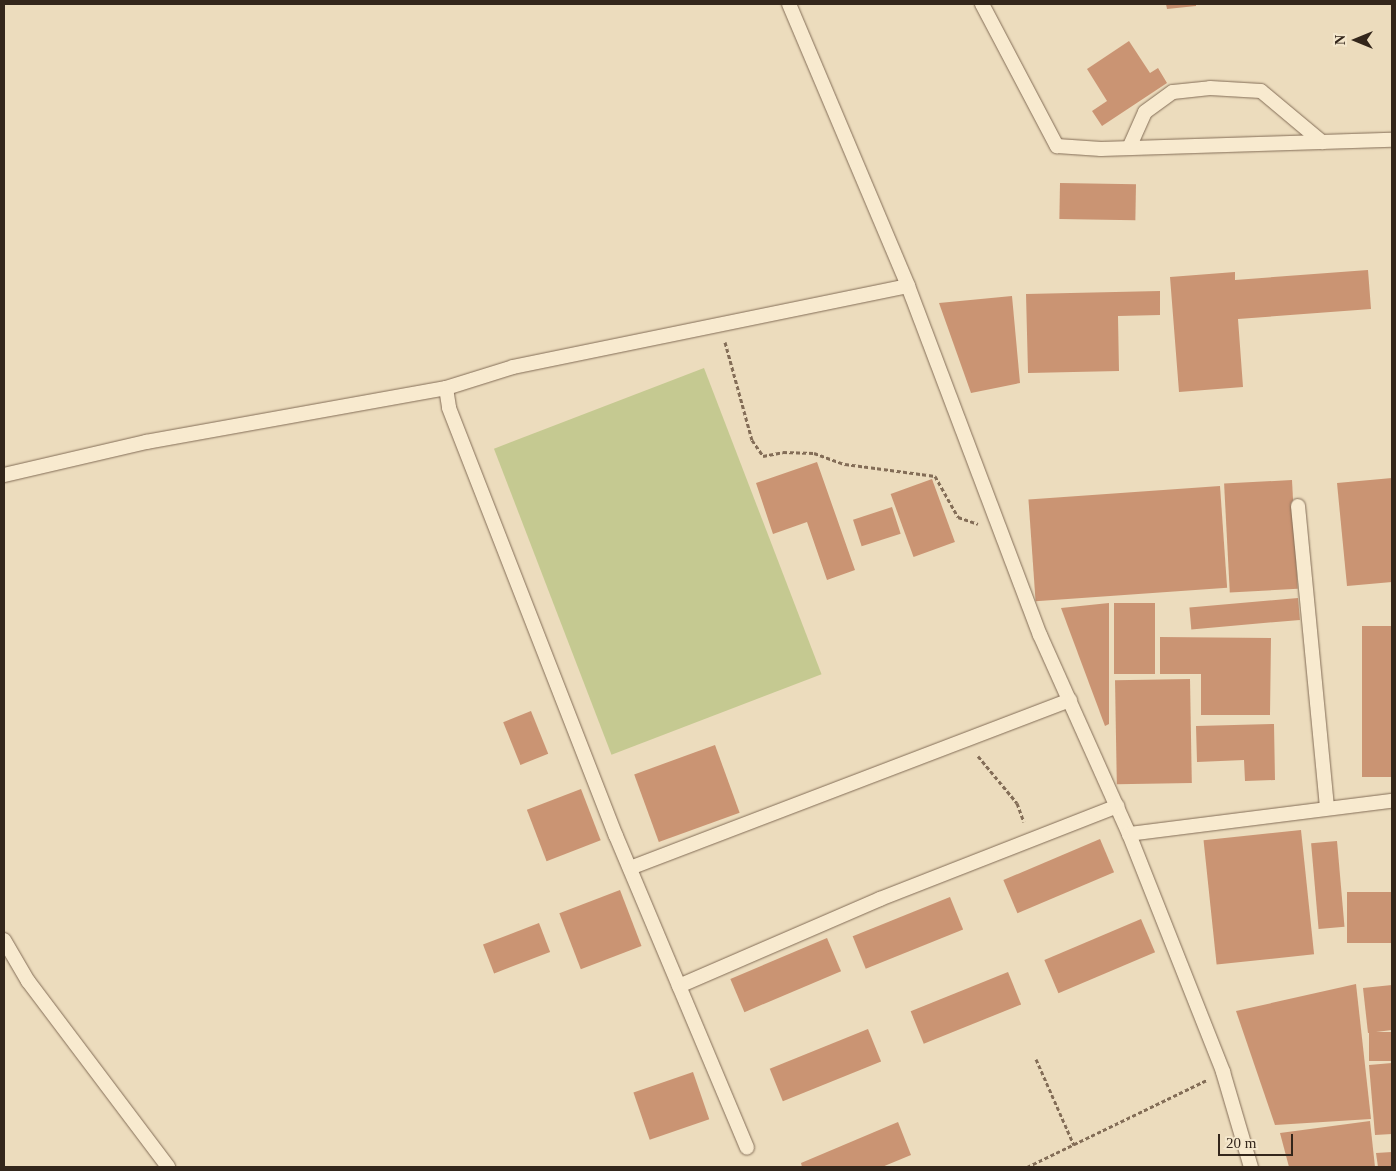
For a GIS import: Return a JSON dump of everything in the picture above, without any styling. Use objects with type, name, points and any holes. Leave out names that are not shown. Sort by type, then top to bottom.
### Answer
[{"type":"lane","points":[[790,4],[908,286],[1000,531],[1070,700],[1129,834],[1223,1072],[1251,1167]]},
{"type":"lane","points":[[982,4],[1056,146],[1129,148],[1392,140]]},
{"type":"lane","points":[[1129,148],[1145,112],[1173,92],[1210,88],[1261,91],[1322,142]]},
{"type":"lane","points":[[4,475],[146,442],[446,388],[513,367],[723,326],[908,286]]},
{"type":"lane","points":[[446,388],[449,408],[630,868],[747,1148]]},
{"type":"lane","points":[[1298,506],[1327,806]]},
{"type":"lane","points":[[630,868],[963,739],[1070,700]]},
{"type":"lane","points":[[1129,834],[1327,806],[1392,801]]},
{"type":"lane","points":[[679,986],[1030,839],[1117,806]]},
{"type":"lane","points":[[4,940],[28,981],[168,1167]]},
{"type":"path","points":[[723,326],[738,398],[752,440],[764,456],[783,452],[814,453],[845,464],[935,476],[958,517],[1000,531]]},
{"type":"path","points":[[963,739],[1017,803],[1030,839]]},
{"type":"path","points":[[1036,1059],[1074,1145]]},
{"type":"path","points":[[1027,1167],[1223,1072]]},
{"type":"green space","points":[[704,368],[822,674],[611,755],[494,449]]},
{"type":"building","points":[[1166,4],[1196,4],[1196,6],[1167,9]]},
{"type":"building","points":[[1129,41],[1150,73],[1158,68],[1167,83],[1102,126],[1092,111],[1107,101],[1087,69]]},
{"type":"building","points":[[1060,183],[1136,184],[1135,220],[1059,219]]},
{"type":"building","points":[[1368,270],[1371,309],[1238,319],[1243,387],[1179,392],[1170,277],[1235,272],[1235,280]]},
{"type":"building","points":[[1160,291],[1160,315],[1118,316],[1119,371],[1028,373],[1026,294]]},
{"type":"building","points":[[1012,296],[1020,383],[971,393],[939,303]]},
{"type":"building","points":[[817,462],[855,570],[827,580],[807,522],[773,534],[756,483]]},
{"type":"building","points":[[1392,478],[1392,582],[1347,586],[1337,483]]},
{"type":"building","points":[[932,479],[955,542],[914,557],[891,494]]},
{"type":"building","points":[[1292,480],[1298,589],[1230,592],[1224,484]]},
{"type":"building","points":[[1220,486],[1227,588],[1036,601],[1028,499]]},
{"type":"building","points":[[892,507],[901,534],[862,546],[853,520]]},
{"type":"building","points":[[1298,598],[1300,620],[1191,629],[1189,607]]},
{"type":"building","points":[[1109,603],[1109,724],[1105,726],[1061,608]]},
{"type":"building","points":[[1114,603],[1155,603],[1155,674],[1114,674]]},
{"type":"building","points":[[1362,626],[1392,626],[1392,777],[1362,777]]},
{"type":"building","points":[[1160,637],[1271,638],[1270,715],[1201,715],[1201,674],[1160,674]]},
{"type":"building","points":[[1190,679],[1192,783],[1117,784],[1115,680]]},
{"type":"building","points":[[531,711],[548,754],[520,765],[503,722]]},
{"type":"building","points":[[1274,724],[1275,780],[1245,781],[1244,760],[1197,762],[1196,726]]},
{"type":"building","points":[[715,745],[740,813],[659,842],[634,774]]},
{"type":"building","points":[[581,789],[601,840],[547,861],[527,810]]},
{"type":"building","points":[[1301,830],[1314,954],[1217,965],[1204,840]]},
{"type":"building","points":[[1100,839],[1114,872],[1017,913],[1003,880]]},
{"type":"building","points":[[1337,841],[1344,927],[1319,929],[1311,843]]},
{"type":"building","points":[[620,890],[642,946],[581,969],[559,913]]},
{"type":"building","points":[[1347,892],[1392,892],[1392,943],[1347,943]]},
{"type":"building","points":[[950,897],[963,929],[866,969],[853,936]]},
{"type":"building","points":[[1141,919],[1155,952],[1058,993],[1044,960]]},
{"type":"building","points":[[539,923],[550,952],[494,973],[483,945]]},
{"type":"building","points":[[827,938],[841,971],[744,1012],[730,979]]},
{"type":"building","points":[[1008,972],[1021,1004],[924,1044],[911,1011]]},
{"type":"building","points":[[1356,984],[1371,1119],[1275,1125],[1236,1011]]},
{"type":"building","points":[[1392,985],[1392,1030],[1368,1033],[1363,988]]},
{"type":"building","points":[[868,1029],[881,1061],[783,1101],[770,1069]]},
{"type":"building","points":[[1369,1032],[1392,1032],[1392,1061],[1369,1061]]},
{"type":"building","points":[[1392,1063],[1392,1134],[1375,1135],[1369,1065]]},
{"type":"building","points":[[693,1072],[709,1119],[650,1140],[633,1093]]},
{"type":"building","points":[[1370,1121],[1375,1167],[1289,1167],[1280,1133]]},
{"type":"building","points":[[898,1122],[911,1155],[882,1167],[802,1167],[801,1163]]},
{"type":"building","points":[[1392,1152],[1392,1167],[1378,1167],[1376,1153]]}]
